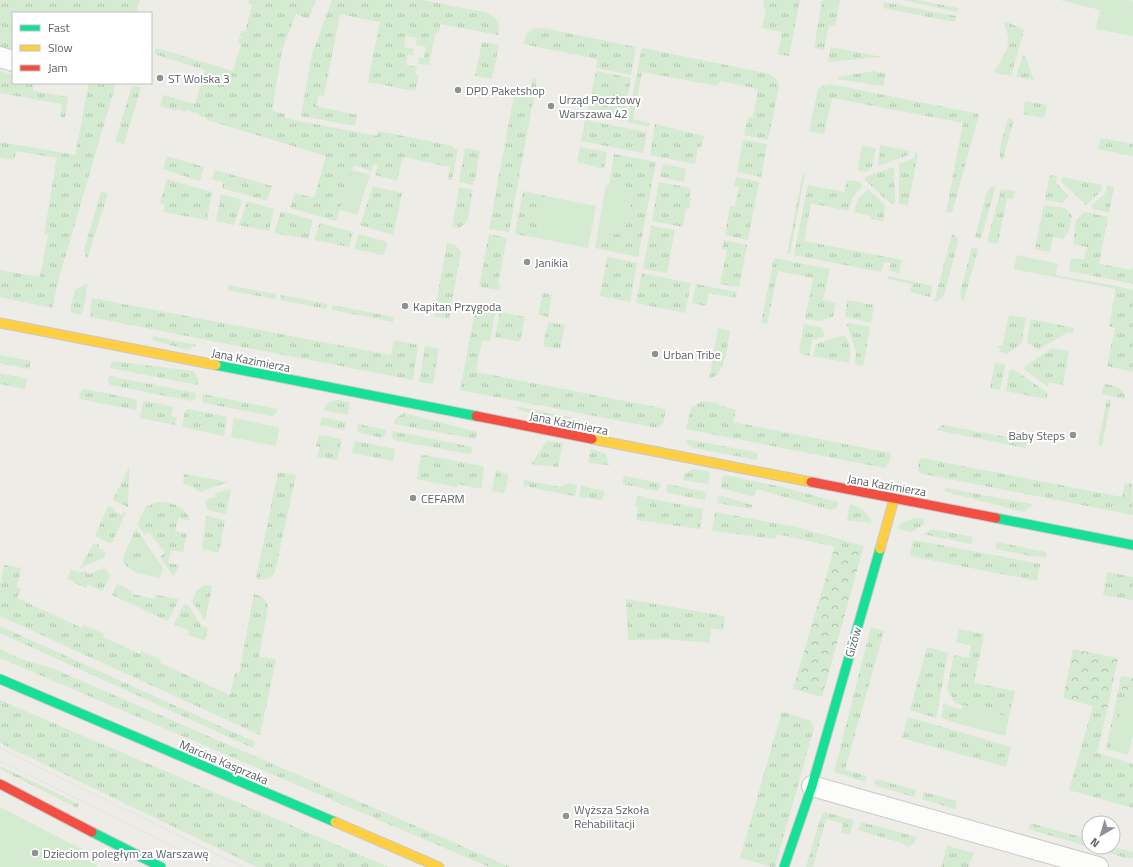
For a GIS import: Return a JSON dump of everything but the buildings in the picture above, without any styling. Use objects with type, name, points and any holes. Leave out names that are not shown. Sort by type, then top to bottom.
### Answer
[{"type":"street","points":[[0,57],[12,61]]},
{"type":"street","name":"Jana Kazimierza","points":[[0,324],[894,499],[1017,521],[1133,545]]},
{"type":"street","name":"Gizów","points":[[784,867],[812,786],[894,499]]},
{"type":"street","name":"Marcina Kasprzaka","points":[[0,679],[439,867]]},
{"type":"street","points":[[0,784],[161,867]]},
{"type":"street","points":[[812,786],[1098,867]]},
{"type":"green space","points":[[0,0],[140,0],[136,12],[12,12],[12,50],[0,46]]},
{"type":"green space","points":[[249,0],[316,0],[309,19],[296,14],[282,50],[272,111],[285,114],[284,118],[377,136],[378,131],[454,146],[454,148],[458,149],[452,180],[448,180],[450,167],[403,157],[397,181],[375,175],[378,165],[374,164],[371,171],[354,165],[336,221],[290,208],[295,193],[314,198],[326,156],[207,120],[207,118],[199,116],[199,114],[186,110],[185,112],[177,109],[176,111],[160,106],[164,95],[195,104],[205,70],[154,54],[156,48],[233,71],[241,44],[238,43],[239,38],[243,38],[240,36],[241,31],[245,32],[252,5],[248,4]]},
{"type":"green space","points":[[332,0],[423,0],[488,13],[497,19],[499,27],[498,35],[440,24],[439,33],[435,33],[429,65],[418,64],[419,57],[424,58],[426,47],[416,45],[417,38],[406,36],[404,47],[414,49],[413,55],[408,54],[406,65],[417,67],[415,75],[419,75],[415,91],[368,82],[380,22],[340,14],[324,96],[319,95],[316,106],[357,115],[355,126],[301,116],[312,54]]},
{"type":"green space","points":[[764,0],[800,0],[789,56],[778,54],[782,32],[762,28],[766,9],[763,8]]},
{"type":"green space","points":[[822,0],[840,0],[835,26],[829,25],[824,50],[814,48]]},
{"type":"green space","points":[[903,0],[917,0],[958,8],[957,12]]},
{"type":"green space","points":[[1060,0],[1128,0],[1133,2],[1133,36],[1096,29],[1100,10]]},
{"type":"green space","points":[[884,2],[956,16],[955,22],[883,8]]},
{"type":"green space","points":[[1007,22],[1024,30],[1011,76],[994,72],[1007,49],[1008,38],[1004,23]]},
{"type":"green space","points":[[542,28],[636,47],[631,75],[596,68],[597,59],[523,44],[527,33],[534,29]]},
{"type":"green space","points":[[482,42],[499,45],[492,79],[475,76]]},
{"type":"green space","points":[[831,47],[882,57],[828,62]]},
{"type":"green space","points":[[642,48],[770,74],[778,81],[779,87],[768,140],[744,135],[748,117],[753,118],[758,89],[720,81],[718,86],[642,72],[633,119],[650,123],[649,127],[627,122]]},
{"type":"green space","points":[[1023,55],[1025,56],[1034,80],[1016,77]]},
{"type":"green space","points":[[0,71],[12,75],[12,84],[34,84],[33,91],[68,97],[65,118],[60,117],[62,104],[0,93]]},
{"type":"green space","points":[[596,71],[631,78],[623,121],[587,114]]},
{"type":"green space","points":[[874,71],[886,74],[883,86],[837,79],[838,77]]},
{"type":"green space","points":[[533,78],[537,79],[509,232],[489,229],[514,95],[529,98]]},
{"type":"green space","points":[[89,84],[116,84],[59,278],[52,308],[0,297],[0,270],[40,277],[48,235],[44,234],[57,158],[16,151],[14,160],[0,158],[0,142],[75,155]]},
{"type":"green space","points":[[829,84],[979,114],[952,213],[946,212],[963,123],[832,98],[824,134],[809,131],[818,89]]},
{"type":"green space","points":[[132,86],[141,87],[124,144],[115,142]]},
{"type":"green space","points":[[1025,101],[1047,105],[1044,118],[1023,114]]},
{"type":"green space","points":[[1008,118],[1014,120],[1002,162],[999,152]]},
{"type":"green space","points":[[585,120],[647,132],[643,153],[581,141]]},
{"type":"green space","points":[[655,124],[704,136],[701,147],[698,147],[695,164],[650,155]]},
{"type":"green space","points":[[1101,138],[1133,144],[1133,156],[1098,149]]},
{"type":"green space","points":[[743,140],[767,144],[761,177],[737,172]]},
{"type":"green space","points":[[880,145],[909,151],[908,155],[878,166]]},
{"type":"green space","points":[[862,146],[876,148],[872,167],[866,172],[858,170]]},
{"type":"green space","points":[[580,147],[607,152],[604,169],[577,162]]},
{"type":"green space","points":[[465,148],[480,151],[474,185],[459,182]]},
{"type":"green space","points":[[915,152],[918,153],[908,205],[899,204],[899,164],[914,158]]},
{"type":"green space","points":[[614,154],[656,162],[638,257],[595,248],[598,231],[624,235],[633,191],[609,186]]},
{"type":"green space","points":[[167,156],[204,167],[200,181],[163,169]]},
{"type":"green space","points":[[663,164],[686,169],[684,182],[660,177]]},
{"type":"green space","points":[[894,167],[895,203],[891,204],[865,180],[865,177]]},
{"type":"green space","points":[[215,170],[272,186],[267,201],[222,188],[223,182],[212,179]]},
{"type":"green space","points":[[352,170],[370,175],[357,215],[340,210]]},
{"type":"green space","points":[[803,173],[805,173],[790,254],[787,254]]},
{"type":"green space","points":[[1050,175],[1057,176],[1056,183],[1068,195],[1062,203],[1045,200]]},
{"type":"green space","points":[[736,177],[759,182],[748,240],[725,235],[730,206],[735,206],[739,187],[734,186]]},
{"type":"green space","points":[[1062,177],[1102,185],[1101,191],[1086,205],[1062,182]]},
{"type":"green space","points":[[167,179],[212,192],[207,220],[163,212],[165,204],[160,203]]},
{"type":"green space","points":[[847,180],[860,182],[863,186],[853,196],[848,211],[811,203],[804,241],[902,260],[899,274],[889,270],[891,263],[884,262],[881,272],[794,255],[808,185],[844,192]]},
{"type":"green space","points":[[659,182],[691,188],[689,209],[686,209],[683,227],[652,221]]},
{"type":"green space","points":[[606,185],[633,190],[624,235],[598,231]]},
{"type":"green space","points":[[996,185],[981,239],[975,237],[987,192],[990,188]]},
{"type":"green space","points":[[373,186],[402,193],[393,235],[360,225]]},
{"type":"green space","points":[[1107,186],[1114,187],[1109,213],[1093,209],[1091,206],[1105,194]]},
{"type":"green space","points":[[459,187],[473,190],[467,222],[459,228],[452,227]]},
{"type":"green space","points":[[868,189],[885,205],[883,221],[871,219],[871,216],[854,212],[858,199]]},
{"type":"green space","points":[[1001,189],[1015,191],[1013,199],[1007,198],[998,244],[987,242]]},
{"type":"green space","points":[[523,191],[546,196],[538,238],[515,234]]},
{"type":"green space","points":[[101,192],[108,193],[87,259],[84,250]]},
{"type":"green space","points":[[221,194],[242,200],[234,225],[216,221]]},
{"type":"green space","points":[[546,196],[596,206],[588,248],[538,238]]},
{"type":"green space","points":[[247,201],[274,209],[269,231],[239,225]]},
{"type":"green space","points":[[1044,205],[1065,208],[1072,216],[1068,234],[1066,233],[1064,239],[1053,237],[1050,252],[1035,249]]},
{"type":"green space","points":[[281,211],[313,220],[308,239],[274,233]]},
{"type":"green space","points":[[1084,212],[1108,217],[1099,264],[1132,270],[1133,267],[1133,284],[1069,271],[1071,258],[1084,260],[1087,247],[1073,244],[1076,220]]},
{"type":"green space","points":[[320,223],[353,232],[349,247],[314,240]]},
{"type":"green space","points":[[651,226],[675,230],[667,273],[643,269]]},
{"type":"green space","points":[[359,234],[387,242],[384,255],[354,249]]},
{"type":"green space","points":[[489,234],[507,238],[498,283],[500,284],[499,290],[479,287]]},
{"type":"green space","points":[[952,234],[957,238],[958,242],[944,295],[939,300],[934,302]]},
{"type":"green space","points":[[724,240],[747,245],[739,287],[720,284],[727,250],[722,249]]},
{"type":"green space","points":[[447,243],[455,245],[461,251],[449,319],[434,316]]},
{"type":"green space","points":[[972,247],[978,249],[963,303],[960,293]]},
{"type":"green space","points":[[1017,255],[1058,264],[1056,275],[1116,286],[1116,289],[1014,269]]},
{"type":"green space","points":[[607,257],[637,263],[630,302],[600,296]]},
{"type":"green space","points":[[774,258],[830,269],[823,300],[836,303],[833,317],[820,321],[805,319],[813,278],[778,271],[767,324],[761,323]]},
{"type":"green space","points":[[642,273],[691,283],[685,313],[636,303]]},
{"type":"green space","points":[[888,276],[933,286],[930,297],[910,292],[912,284],[887,279]]},
{"type":"green space","points":[[88,283],[83,311],[80,315],[71,313],[75,290]]},
{"type":"green space","points":[[696,284],[737,292],[735,298],[709,293],[706,306],[692,303]]},
{"type":"green space","points":[[228,285],[276,294],[275,299],[227,290]]},
{"type":"green space","points":[[1116,286],[1133,290],[1133,372],[1107,366],[1115,328],[1109,326]]},
{"type":"green space","points":[[543,293],[552,295],[548,317],[538,314]]},
{"type":"green space","points":[[281,295],[327,304],[326,309],[280,300]]},
{"type":"green space","points":[[92,298],[391,355],[394,340],[418,345],[413,380],[95,318],[90,316]]},
{"type":"green space","points":[[847,300],[874,305],[871,323],[846,317]]},
{"type":"green space","points":[[332,305],[394,317],[393,322],[332,310]]},
{"type":"green space","points":[[476,307],[495,311],[490,341],[482,340],[476,372],[666,409],[663,424],[657,428],[460,390]]},
{"type":"green space","points":[[500,312],[525,317],[520,342],[495,337]]},
{"type":"green space","points":[[1009,315],[1026,318],[1021,344],[1007,354],[1000,352],[1001,348],[997,348],[998,346],[1002,346]]},
{"type":"green space","points":[[1031,319],[1074,328],[1073,333],[1068,332],[1038,350],[1027,342]]},
{"type":"green space","points":[[548,322],[565,325],[560,349],[543,346]]},
{"type":"green space","points":[[849,323],[870,327],[863,366],[855,364],[856,351],[847,324]]},
{"type":"green space","points":[[804,324],[820,327],[825,334],[823,337],[812,340],[809,356],[799,353]]},
{"type":"green space","points":[[718,328],[730,331],[728,344],[725,359],[719,372],[709,379]]},
{"type":"green space","points":[[844,335],[850,348],[849,363],[813,356],[816,344]]},
{"type":"green space","points":[[153,336],[196,345],[188,350],[152,340]]},
{"type":"green space","points":[[425,346],[439,349],[433,384],[419,382]]},
{"type":"green space","points":[[1052,348],[1069,351],[1063,385],[1049,382],[1048,387],[1023,368]]},
{"type":"green space","points":[[0,355],[31,361],[29,369],[0,363]]},
{"type":"green space","points":[[112,361],[193,371],[199,380],[198,385],[110,368]]},
{"type":"green space","points":[[995,363],[1004,364],[1005,367],[1000,389],[998,390],[990,388]]},
{"type":"green space","points":[[1013,369],[1048,393],[1046,399],[1006,391],[1009,370]]},
{"type":"green space","points":[[0,373],[27,379],[25,389],[0,384]]},
{"type":"green space","points":[[109,376],[196,393],[195,399],[192,401],[110,385],[108,381]]},
{"type":"green space","points":[[1104,384],[1121,389],[1126,399],[1102,394]]},
{"type":"green space","points":[[84,389],[135,399],[137,402],[136,410],[79,399],[81,391]]},
{"type":"green space","points":[[203,394],[277,409],[276,414],[272,416],[204,403],[202,400]]},
{"type":"green space","points":[[1107,399],[1111,400],[1102,446],[1098,445]]},
{"type":"green space","points":[[337,400],[350,402],[348,415],[323,410],[329,402]]},
{"type":"green space","points":[[146,401],[173,407],[171,416],[177,418],[175,425],[140,418],[143,403]]},
{"type":"green space","points":[[702,401],[719,403],[719,405],[736,410],[733,422],[891,453],[889,463],[885,468],[686,429],[691,408]]},
{"type":"green space","points":[[515,406],[574,418],[567,424],[520,410]]},
{"type":"green space","points":[[188,409],[227,417],[224,436],[182,427],[185,411]]},
{"type":"green space","points":[[404,413],[477,432],[475,439],[394,424],[395,419]]},
{"type":"green space","points":[[322,417],[346,422],[345,430],[320,425]]},
{"type":"green space","points":[[234,418],[277,427],[279,430],[276,446],[231,437]]},
{"type":"green space","points":[[358,424],[386,430],[385,435],[382,438],[357,432]]},
{"type":"green space","points":[[943,425],[1027,441],[1026,448],[936,430]]},
{"type":"green space","points":[[393,431],[473,447],[472,452],[469,454],[394,440],[392,436]]},
{"type":"green space","points":[[319,435],[342,439],[337,460],[317,457],[320,447],[316,446]]},
{"type":"green space","points":[[685,439],[755,452],[758,455],[757,460],[694,448],[688,444]]},
{"type":"green space","points":[[355,441],[395,449],[393,461],[352,453]]},
{"type":"green space","points":[[547,441],[563,443],[558,467],[531,464]]},
{"type":"green space","points":[[591,449],[606,454],[609,465],[588,463]]},
{"type":"green space","points":[[424,455],[482,466],[484,470],[481,489],[457,484],[457,487],[417,479],[421,456]]},
{"type":"green space","points":[[921,458],[1122,497],[1125,483],[1132,484],[1133,515],[919,473],[918,463]]},
{"type":"green space","points":[[129,467],[129,472],[128,507],[113,500]]},
{"type":"green space","points":[[693,469],[708,471],[710,475],[708,484],[683,480],[684,474]]},
{"type":"green space","points":[[496,470],[509,475],[504,493],[492,491]]},
{"type":"green space","points":[[278,472],[296,475],[275,572],[271,576],[262,580],[256,579]]},
{"type":"green space","points":[[184,474],[228,482],[200,492],[191,486],[183,484]]},
{"type":"green space","points":[[725,475],[782,487],[838,502],[837,507],[831,510],[757,489],[754,497],[721,488],[722,477]]},
{"type":"green space","points":[[624,476],[661,483],[660,488],[657,491],[622,484]]},
{"type":"green space","points":[[524,480],[559,487],[570,483],[577,485],[575,496],[523,486]]},
{"type":"green space","points":[[667,484],[706,492],[705,500],[668,493],[666,490]]},
{"type":"green space","points":[[581,486],[605,491],[602,500],[579,497]]},
{"type":"green space","points":[[946,488],[1032,504],[1032,506],[1023,512],[943,491]]},
{"type":"green space","points":[[231,489],[226,514],[207,510],[205,500],[216,497],[215,493]]},
{"type":"green space","points":[[719,495],[752,505],[751,509],[717,503]]},
{"type":"green space","points":[[637,496],[703,509],[700,529],[636,520],[638,507],[635,507]]},
{"type":"green space","points":[[156,502],[172,504],[181,508],[185,511],[190,521],[178,518],[175,531],[187,534],[183,552],[171,550],[168,563],[180,565],[173,576],[160,557],[165,553],[149,532],[145,535],[137,524],[145,508]]},
{"type":"green space","points":[[850,504],[864,511],[872,523],[847,520]]},
{"type":"green space","points":[[108,506],[115,508],[114,511],[122,515],[123,512],[126,513],[111,544],[95,536]]},
{"type":"green space","points":[[715,512],[796,527],[864,546],[862,553],[777,534],[775,539],[712,531]]},
{"type":"green space","points":[[206,516],[225,520],[219,553],[202,549]]},
{"type":"green space","points":[[915,518],[924,519],[924,524],[911,532],[896,528],[903,522]]},
{"type":"green space","points":[[136,528],[145,542],[137,573],[126,566],[123,561]]},
{"type":"green space","points":[[932,529],[973,537],[971,544],[923,534]]},
{"type":"green space","points":[[913,540],[1040,564],[1037,581],[910,556]]},
{"type":"green space","points":[[145,542],[163,568],[160,578],[137,573]]},
{"type":"green space","points":[[997,542],[1046,552],[1046,557],[1031,556],[995,549]]},
{"type":"green space","points":[[94,543],[99,545],[98,548],[106,552],[104,558],[80,568]]},
{"type":"green space","points":[[835,546],[862,553],[822,697],[793,689]]},
{"type":"green space","points":[[4,565],[21,568],[17,587],[21,589],[17,598],[82,628],[84,625],[104,634],[103,637],[140,654],[141,651],[161,660],[160,663],[230,695],[235,673],[239,674],[254,594],[263,598],[268,607],[259,657],[276,659],[260,735],[0,616],[0,587]]},
{"type":"green space","points":[[105,568],[110,576],[102,591],[88,584],[86,588],[67,579],[71,569],[79,573],[85,571],[89,574]]},
{"type":"green space","points":[[1107,572],[1133,577],[1133,600],[1103,595]]},
{"type":"green space","points":[[117,584],[132,591],[132,594],[155,599],[156,595],[179,599],[168,621],[112,595]]},
{"type":"green space","points":[[205,585],[212,586],[205,621],[192,601],[197,590]]},
{"type":"green space","points":[[626,599],[725,616],[723,630],[711,628],[709,643],[668,639],[628,640]]},
{"type":"green space","points":[[184,604],[188,605],[201,625],[208,628],[205,641],[188,635],[190,631],[174,624]]},
{"type":"green space","points":[[0,626],[255,742],[253,748],[0,633]]},
{"type":"green space","points":[[871,627],[884,631],[845,770],[867,776],[865,782],[834,772]]},
{"type":"green space","points":[[959,629],[984,634],[974,683],[1015,691],[1009,717],[955,703],[947,689],[954,655],[969,658],[971,645],[956,642]]},
{"type":"green space","points":[[927,647],[948,653],[936,718],[910,710]]},
{"type":"green space","points":[[0,649],[19,658],[54,669],[510,867],[489,867],[0,658]]},
{"type":"green space","points":[[1073,649],[1118,658],[1107,710],[1063,698]]},
{"type":"green space","points":[[1121,676],[1133,678],[1133,693],[1119,688]]},
{"type":"green space","points":[[1119,688],[1127,691],[1110,750],[1106,749]]},
{"type":"green space","points":[[1127,691],[1133,693],[1133,736],[1128,755],[1110,750]]},
{"type":"green space","points":[[0,700],[388,867],[257,867],[0,743]]},
{"type":"green space","points":[[944,704],[962,710],[959,724],[941,718]]},
{"type":"green space","points":[[963,705],[1009,717],[1005,736],[959,724]]},
{"type":"green space","points":[[1093,706],[1107,710],[1097,753],[1133,764],[1133,808],[1069,790]]},
{"type":"green space","points":[[782,711],[811,721],[814,728],[775,867],[772,867],[740,858]]},
{"type":"green space","points":[[908,717],[1011,747],[1006,767],[902,738]]},
{"type":"green space","points":[[0,766],[79,804],[77,808],[0,769]]},
{"type":"green space","points":[[876,779],[916,790],[914,797],[874,785]]},
{"type":"green space","points":[[924,792],[957,801],[955,809],[922,799]]},
{"type":"green space","points":[[0,807],[89,853],[87,856],[98,867],[0,867]]},
{"type":"green space","points":[[824,812],[854,820],[850,835],[841,833],[843,824],[826,819],[813,867],[806,867],[821,816]]},
{"type":"green space","points":[[861,822],[917,837],[914,843],[907,847],[902,843],[858,830]]},
{"type":"green space","points":[[1030,823],[1081,837],[1081,844],[1028,829]]},
{"type":"green space","points":[[947,846],[974,853],[968,867],[941,867]]},
{"type":"green space","points":[[1121,849],[1133,852],[1133,857],[1129,859],[1117,855],[1121,855]]},
{"type":"tram line","points":[[0,748],[243,867]]},
{"type":"tram line","points":[[0,761],[216,867]]},
{"type":"traffic: fast","points":[[216,365],[476,416]]},
{"type":"traffic: fast","points":[[996,518],[1133,545]]},
{"type":"traffic: fast","points":[[784,867],[812,786],[880,549]]},
{"type":"traffic: fast","points":[[0,679],[335,822]]},
{"type":"traffic: fast","points":[[92,832],[161,867]]},
{"type":"traffic: slow","points":[[0,323],[216,365]]},
{"type":"traffic: slow","points":[[592,439],[811,482]]},
{"type":"traffic: slow","points":[[880,549],[894,499]]},
{"type":"traffic: slow","points":[[335,822],[439,867]]},
{"type":"traffic: jam","points":[[476,416],[592,439]]},
{"type":"traffic: jam","points":[[811,482],[996,518]]},
{"type":"traffic: jam","points":[[0,784],[92,832]]},
{"type":"place","name":"ST Wolska 3","points":[[160,78]]},
{"type":"place","name":"DPD Paketshop","points":[[458,90]]},
{"type":"place","name":"Urząd Pocztowy Warszawa 42","points":[[551,106]]},
{"type":"place","name":"Janikia","points":[[527,262]]},
{"type":"place","name":"Kapitan Przygoda","points":[[405,306]]},
{"type":"place","name":"Urban Tribe","points":[[655,354]]},
{"type":"place","name":"Baby Steps","points":[[1073,435]]},
{"type":"place","name":"CEFARM","points":[[413,498]]},
{"type":"place","name":"Wyższa Szkoła Rehabilitacji","points":[[566,816]]},
{"type":"place","name":"Dzieciom poległym za Warszawę","points":[[35,853]]}]
